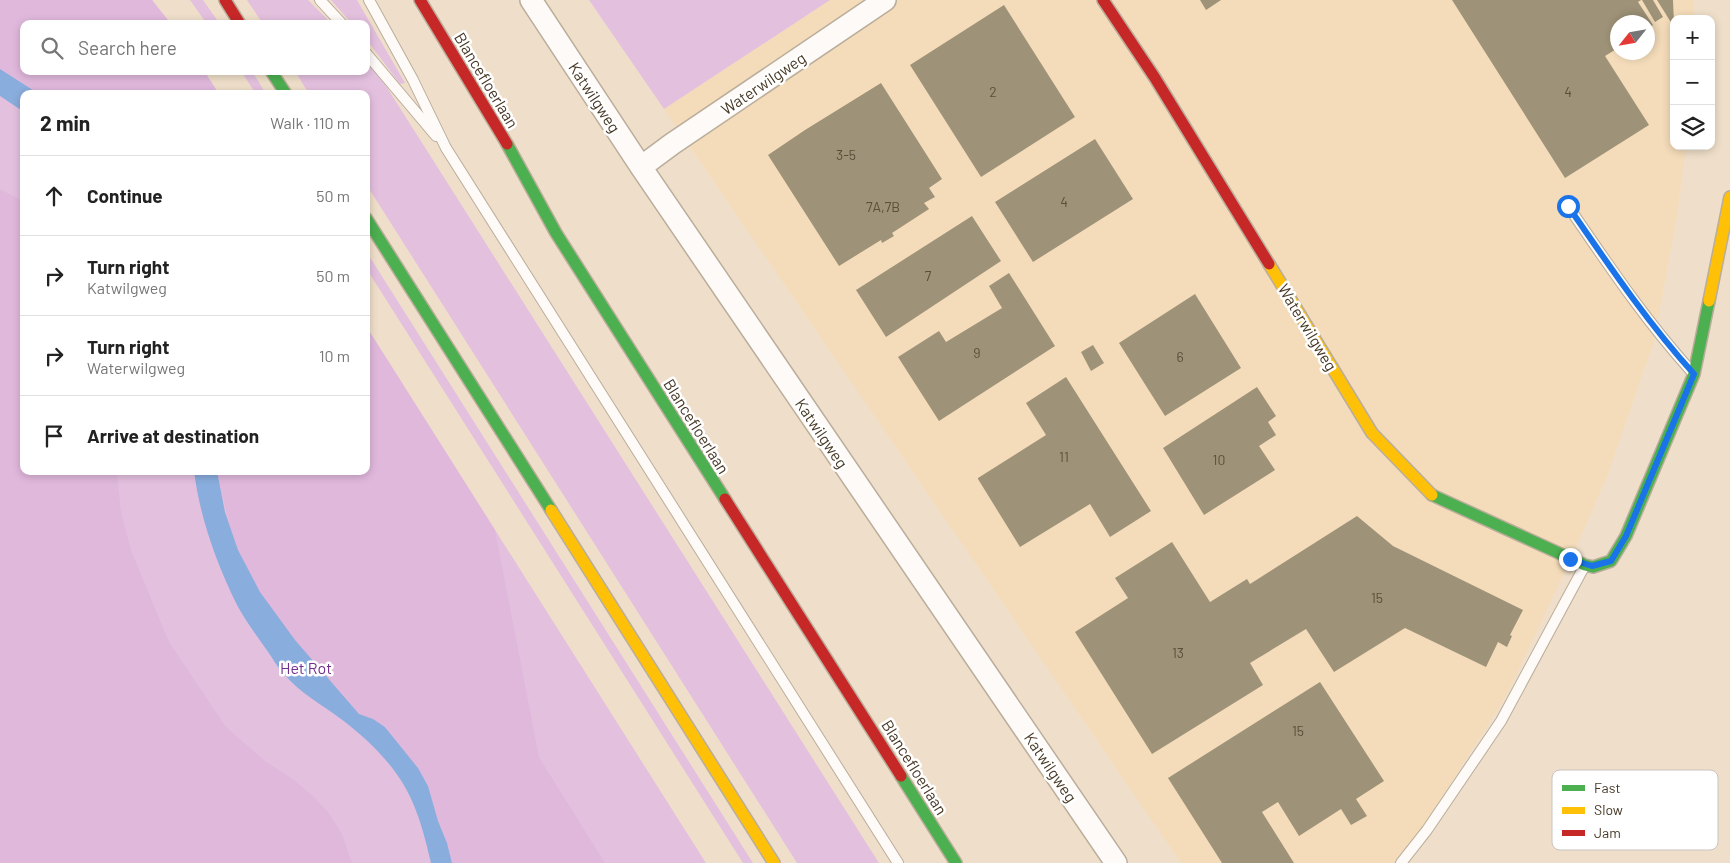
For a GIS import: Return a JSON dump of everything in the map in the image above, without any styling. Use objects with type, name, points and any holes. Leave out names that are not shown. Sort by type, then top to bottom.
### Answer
[{"type":"main road","points":[[224,0],[237,20]]},
{"type":"main road","name":"Blancefloerlaan","points":[[420,0],[507,144],[556,233],[956,863]]},
{"type":"main road","name":"Waterwilgweg","points":[[1103,0],[1155,78],[1372,433],[1434,497],[1589,566]]},
{"type":"main road","points":[[274,75],[283,90]]},
{"type":"main road","points":[[1589,566],[1611,561],[1626,536],[1694,374],[1730,197]]},
{"type":"main road","points":[[370,224],[774,863]]},
{"type":"street","name":"Katwilgweg","points":[[532,0],[641,167],[1116,863]]},
{"type":"street","name":"Waterwilgweg","points":[[641,167],[688,133],[886,0]]},
{"type":"lane","points":[[320,0],[338,20]]},
{"type":"lane","points":[[369,0],[413,80],[446,148],[898,863]]},
{"type":"lane","points":[[370,58],[446,148]]},
{"type":"lane","points":[[1568,206],[1637,306],[1694,374]]},
{"type":"lane","points":[[1401,863],[1426,830],[1501,720],[1589,566]]},
{"type":"shaded area","points":[[0,0],[152,0],[168,20],[20,20],[20,75],[207,75],[216,90],[33,90],[0,69]]},
{"type":"shaded area","points":[[830,0],[1694,0],[1694,15],[1670,15],[1670,150],[1685,150],[1677,216],[1654,341],[1608,474],[1571,559],[1505,698],[1425,824],[1396,863],[1181,863],[664,109]]},
{"type":"shaded area","points":[[0,189],[20,200],[20,475],[117,475],[121,512],[131,550],[169,642],[225,726],[265,761],[294,780],[312,795],[328,812],[342,834],[352,863],[0,863]]},
{"type":"shaded area","points":[[370,332],[495,530],[539,757],[605,863],[452,863],[428,786],[418,768],[386,727],[373,719],[359,714],[276,616],[261,595],[249,573],[234,540],[218,475],[370,475]]},
{"type":"green space","name":"Het Rot","points":[[0,0],[152,0],[168,20],[20,20],[20,75],[207,75],[216,90],[20,90],[20,475],[370,475],[370,332],[706,863],[0,863]]},
{"type":"green space","points":[[190,0],[203,0],[217,20],[204,20]]},
{"type":"green space","points":[[247,0],[308,0],[328,20],[260,20]]},
{"type":"green space","points":[[331,0],[357,0],[369,20],[348,20]]},
{"type":"green space","points":[[589,0],[830,0],[664,109]]},
{"type":"green space","points":[[370,22],[405,83],[400,84],[370,44]]},
{"type":"green space","points":[[370,66],[386,86],[879,863],[797,863],[370,190],[370,90],[307,90],[297,75],[370,75]]},
{"type":"green space","points":[[244,75],[254,75],[264,90],[253,90]]},
{"type":"green space","points":[[370,257],[753,863],[743,863],[370,274]]},
{"type":"water","points":[[0,69],[33,90],[20,90],[20,109],[0,96]]},
{"type":"water","points":[[195,475],[218,475],[225,512],[238,550],[260,592],[295,640],[359,714],[373,719],[385,727],[418,768],[428,786],[452,863],[431,863],[415,809],[406,789],[391,766],[362,736],[290,681],[247,622],[229,589],[210,540]]},
{"type":"building","points":[[1200,0],[1221,0],[1206,10]]},
{"type":"building","points":[[1452,0],[1641,0],[1638,2],[1646,15],[1610,15],[1610,53],[1605,56],[1649,125],[1565,178]]},
{"type":"building","points":[[1642,0],[1653,0],[1663,17],[1655,22],[1655,15],[1651,15]]},
{"type":"building","points":[[1657,0],[1673,0],[1674,15],[1670,15],[1670,21]]},
{"type":"building","points":[[1004,5],[1075,117],[981,177],[910,65]]},
{"type":"building","points":[[881,83],[942,179],[929,188],[935,197],[924,203],[929,209],[892,233],[894,236],[882,243],[881,240],[839,266],[768,155]]},
{"type":"building","points":[[1095,139],[1133,199],[1033,262],[995,202]]},
{"type":"building","points":[[972,216],[1001,261],[886,337],[856,290]]},
{"type":"building","points":[[1009,273],[1055,346],[939,421],[898,357],[939,331],[946,342],[1002,308],[989,286]]},
{"type":"building","points":[[1195,294],[1241,368],[1165,416],[1119,343]]},
{"type":"building","points":[[1093,345],[1104,363],[1091,371],[1081,352]]},
{"type":"building","points":[[1066,377],[1151,511],[1110,537],[1090,504],[1020,547],[978,478],[1046,435],[1026,403]]},
{"type":"building","points":[[1257,387],[1276,416],[1268,422],[1276,435],[1259,446],[1275,470],[1204,515],[1163,448]]},
{"type":"building","points":[[1357,516],[1393,546],[1523,610],[1510,635],[1512,636],[1507,647],[1498,642],[1486,667],[1405,628],[1334,672],[1306,629],[1250,663],[1263,685],[1152,754],[1075,632],[1128,598],[1115,578],[1172,542],[1210,602],[1247,579],[1250,584]]},
{"type":"building","points":[[1320,682],[1384,781],[1356,799],[1367,816],[1351,825],[1341,809],[1299,836],[1278,802],[1262,812],[1294,863],[1222,863],[1168,778]]},
{"type":"traffic: fast","points":[[274,75],[283,90]]},
{"type":"traffic: fast","points":[[507,144],[556,233],[725,499]]},
{"type":"traffic: fast","points":[[370,224],[551,510]]},
{"type":"traffic: fast","points":[[1432,495],[1585,565],[1593,567],[1611,561],[1626,536],[1694,374],[1709,301]]},
{"type":"traffic: fast","points":[[901,776],[956,863]]},
{"type":"traffic: slow","points":[[1709,301],[1730,197]]},
{"type":"traffic: slow","points":[[1269,264],[1372,433],[1432,495]]},
{"type":"traffic: slow","points":[[551,510],[774,863]]},
{"type":"traffic: jam","points":[[225,0],[238,20]]},
{"type":"traffic: jam","points":[[420,0],[507,144]]},
{"type":"traffic: jam","points":[[1103,0],[1155,78],[1269,264]]},
{"type":"traffic: jam","points":[[725,499],[901,776]]},
{"type":"route","points":[[1568,206],[1637,306],[1694,374],[1626,536],[1611,561],[1592,566],[1570,559]]}]
